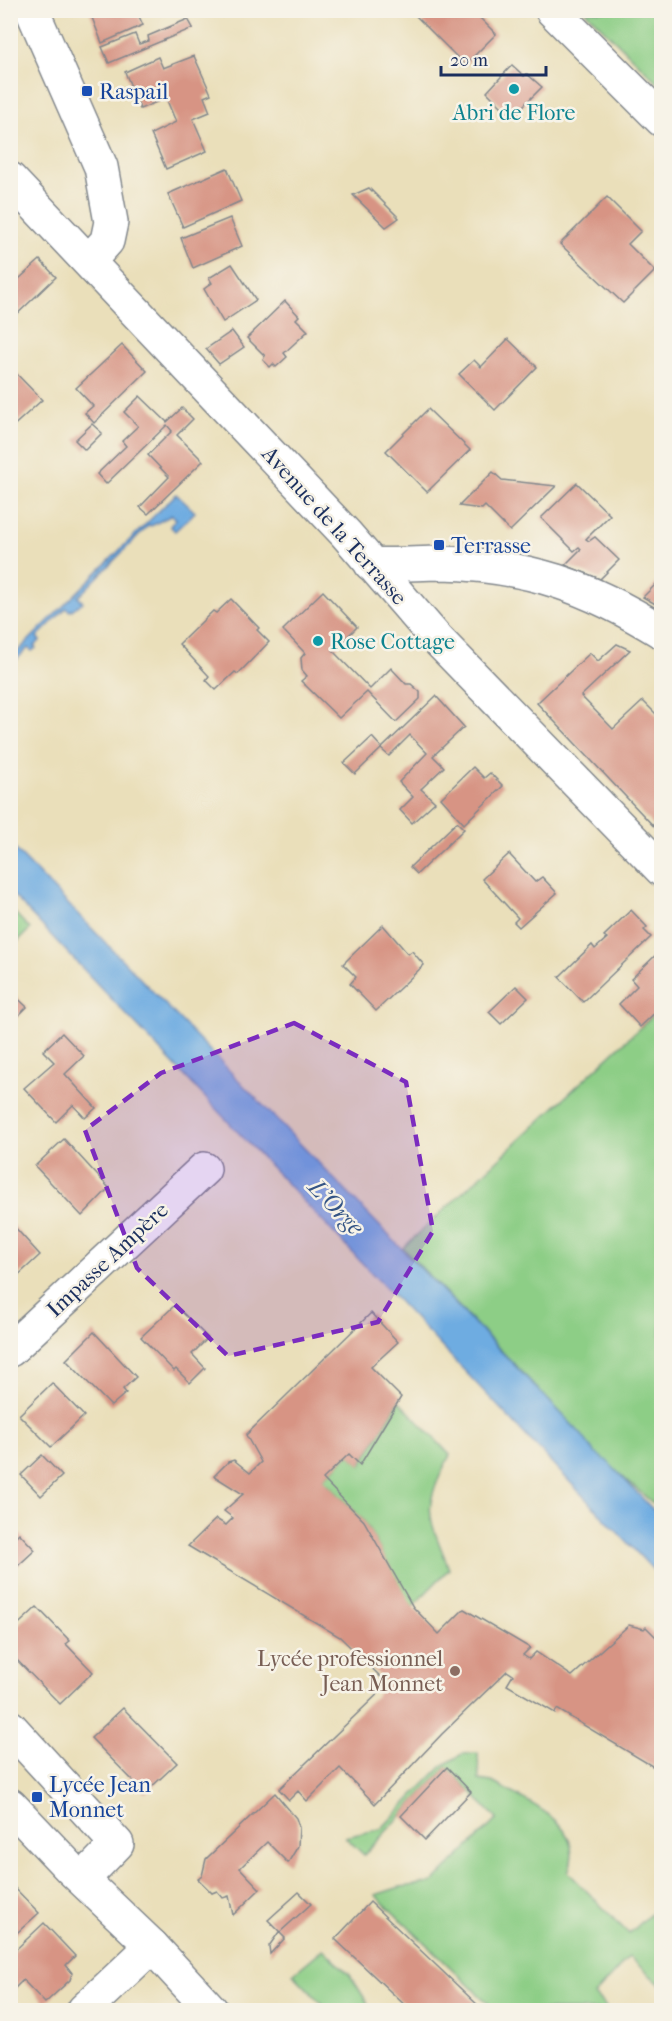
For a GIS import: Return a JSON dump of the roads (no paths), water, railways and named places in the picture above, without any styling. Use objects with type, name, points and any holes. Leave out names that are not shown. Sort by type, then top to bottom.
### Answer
[{"type":"street","points":[[32,10],[101,167],[111,222],[107,241],[89,261]]},
{"type":"street","points":[[552,10],[662,120]]},
{"type":"street","name":"Avenue de la Terrasse","points":[[10,179],[338,526],[436,638],[662,870]]},
{"type":"street","points":[[371,564],[440,563],[531,572],[573,585],[617,604],[662,632]]},
{"type":"street","name":"Impasse Ampère","points":[[10,1350],[204,1169]]},
{"type":"street","points":[[10,1727],[117,1845],[83,1880]]},
{"type":"street","points":[[10,1805],[152,1946],[211,2010]]},
{"type":"street","points":[[84,2010],[152,1946]]},
{"type":"water","points":[[176,494],[195,512],[175,531],[170,526],[176,519],[172,515],[149,525],[78,597],[83,602],[70,611],[66,608],[37,637],[40,641],[34,646],[36,648],[32,651],[28,648],[11,665],[11,658]]},
{"type":"water","name":"L'Orge","points":[[10,844],[581,1434],[595,1453],[607,1461],[661,1518],[661,1578],[11,893]]},
{"type":"place","name":"Abri de Flore","points":[[514,89]]},
{"type":"place","name":"Raspail","points":[[87,91]]},
{"type":"place","name":"Terrasse","points":[[439,545]]},
{"type":"place","name":"Rose Cottage","points":[[318,641]]},
{"type":"place","name":"Lycée professionnel Jean Monnet","points":[[455,1671]]},
{"type":"place","name":"Lycée Jean Monnet","points":[[37,1797]]}]
